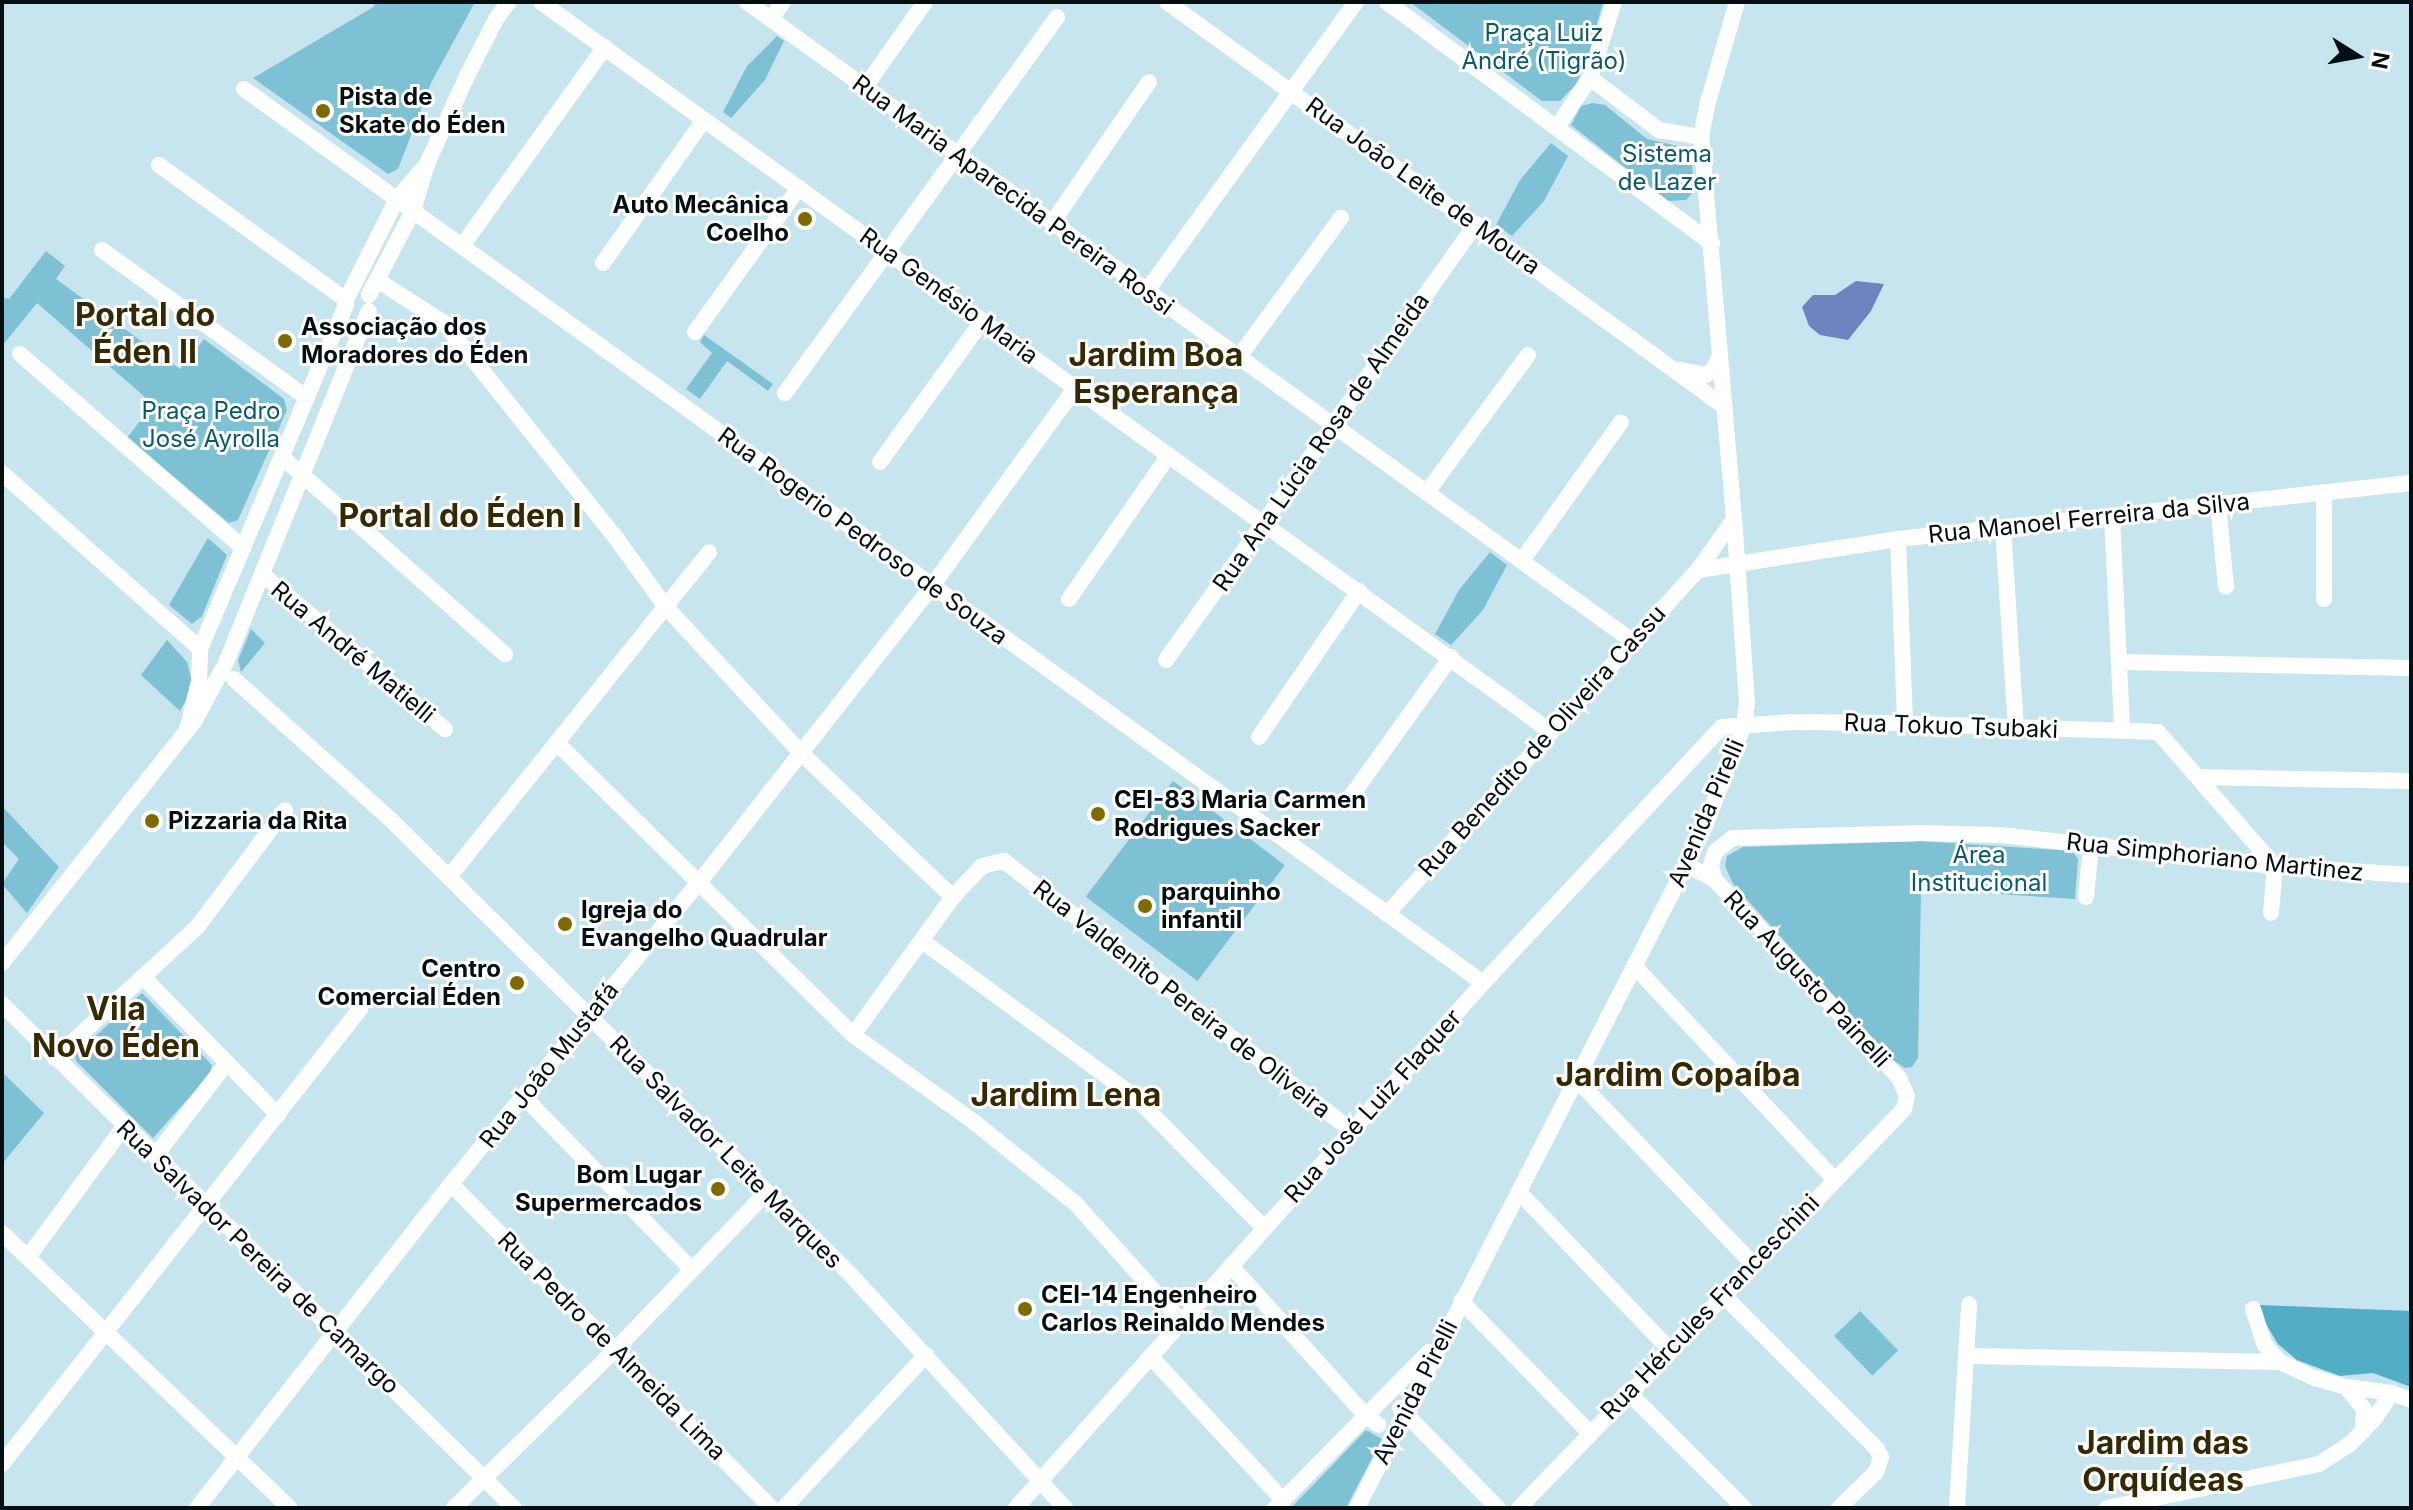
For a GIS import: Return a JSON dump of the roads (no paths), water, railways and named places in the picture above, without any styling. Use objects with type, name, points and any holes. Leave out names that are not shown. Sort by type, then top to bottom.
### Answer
[{"type":"street","points":[[187,730],[199,681],[219,665],[304,476],[372,296],[413,211],[427,164],[496,19],[509,2]]},
{"type":"street","name":"Rua Genésio Maria","points":[[541,2],[1550,731]]},
{"type":"street","name":"Rua Maria Aparecida Pereira Rossi","points":[[747,2],[1146,292],[1523,559],[1631,640]]},
{"type":"street","points":[[771,19],[783,2]]},
{"type":"street","points":[[865,87],[925,2]]},
{"type":"street","name":"Rua João Leite de Moura","points":[[1167,2],[1725,407]]},
{"type":"street","points":[[1146,292],[1356,2]]},
{"type":"street","points":[[1387,2],[1712,243]]},
{"type":"street","points":[[1557,127],[1590,78],[1614,2]]},
{"type":"street","name":"Avenida Pirelli","points":[[1357,1508],[1389,1419],[1444,1336],[1578,1081],[1705,826],[1744,725],[1747,703],[1737,559],[1701,137],[1737,2]]},
{"type":"street","points":[[785,393],[1057,17]]},
{"type":"street","points":[[462,246],[605,47]]},
{"type":"street","points":[[1590,78],[1659,130],[1701,137]]},
{"type":"street","points":[[1052,223],[1149,82]]},
{"type":"street","name":"Rua Rogerio Pedroso de Souza","points":[[244,89],[1483,983]]},
{"type":"street","points":[[603,263],[704,120]]},
{"type":"street","points":[[2,963],[209,698],[219,665],[243,548],[347,300],[397,199],[427,164]]},
{"type":"street","points":[[159,165],[347,300]]},
{"type":"street","points":[[695,332],[799,188]]},
{"type":"street","points":[[1238,358],[1341,218]]},
{"type":"street","name":"Rua Ana Lúcia Rosa de Almeida","points":[[1166,660],[1476,224]]},
{"type":"street","points":[[102,250],[306,397]]},
{"type":"street","points":[[347,300],[358,290],[372,296],[407,298],[443,322],[616,538],[665,606],[801,753],[953,897],[853,1035]]},
{"type":"street","points":[[880,462],[983,320]]},
{"type":"street","points":[[1678,370],[1706,375],[1713,370],[1721,352]]},
{"type":"street","points":[[20,354],[243,548]]},
{"type":"street","points":[[1427,492],[1528,355]]},
{"type":"street","name":"Rua João Mustafá","points":[[197,1508],[451,1184],[697,885],[932,586],[1076,387]]},
{"type":"street","points":[[1523,559],[1621,422]]},
{"type":"street","points":[[1069,599],[1169,455]]},
{"type":"street","points":[[282,457],[505,654]]},
{"type":"street","name":"Rua Salvador Leite Marques","points":[[2,473],[219,665],[449,877],[926,1355],[1065,1508]]},
{"type":"street","name":"Rua Manoel Ferreira da Silva","points":[[1737,559],[2411,483]]},
{"type":"street","points":[[2324,492],[2324,599]]},
{"type":"street","points":[[2218,504],[2226,587]]},
{"type":"street","points":[[2112,516],[2122,731]]},
{"type":"street","name":"Rua Benedito de Oliveira Cassu","points":[[1387,914],[1700,566],[1734,519]]},
{"type":"street","points":[[2003,528],[2016,727]]},
{"type":"street","points":[[1898,539],[1905,723]]},
{"type":"street","points":[[449,877],[709,552]]},
{"type":"street","points":[[1700,566],[1737,559]]},
{"type":"street","name":"Rua André Matielli","points":[[262,574],[445,729]]},
{"type":"street","points":[[1259,737],[1359,591]]},
{"type":"street","points":[[1349,799],[1451,657]]},
{"type":"street","points":[[2119,662],[2411,668]]},
{"type":"street","name":"Rua Tokuo Tsubaki","points":[[1744,725],[1905,723],[2158,732],[2198,777]]},
{"type":"street","name":"Rua José Luiz Flaquer","points":[[1016,1508],[1483,983],[1712,735],[1722,727],[1744,725]]},
{"type":"street","points":[[557,743],[697,885],[853,1035],[974,1122],[1076,1204],[1182,1322]]},
{"type":"street","points":[[2198,777],[2411,781]]},
{"type":"street","points":[[2198,777],[2275,866],[2271,913]]},
{"type":"street","points":[[55,1058],[198,926],[285,810]]},
{"type":"street","name":"Rua Simphoriano Martinez","points":[[1705,826],[1732,838],[1918,833],[2001,835],[2275,866],[2411,875]]},
{"type":"street","points":[[1714,879],[1711,865],[1715,852],[1732,838]]},
{"type":"street","points":[[2086,897],[2091,845]]},
{"type":"street","name":"Rua Valdenito Pereira de Oliveira","points":[[953,897],[982,866],[1004,861],[1352,1131]]},
{"type":"street","name":"Rua Augusto Painelli","points":[[1686,865],[1714,879],[1899,1078],[1907,1096],[1904,1109]]},
{"type":"street","points":[[922,941],[1135,1097],[1264,1228]]},
{"type":"street","points":[[1635,967],[1835,1180]]},
{"type":"street","points":[[143,977],[278,1115]]},
{"type":"street","name":"Rua Salvador Pereira de Camargo","points":[[2,1004],[514,1508]]},
{"type":"street","points":[[2,1464],[360,1009]]},
{"type":"street","points":[[155,1156],[227,1063]]},
{"type":"street","points":[[1578,1081],[1753,1264]]},
{"type":"street","points":[[524,1097],[692,1270]]},
{"type":"street","name":"Rua Hércules Franceschini","points":[[1519,1508],[1904,1109]]},
{"type":"street","points":[[28,1257],[124,1127]]},
{"type":"street","name":"Rua Pedro de Almeida Lima","points":[[451,1184],[772,1508]]},
{"type":"street","points":[[1519,1192],[1670,1350]]},
{"type":"street","points":[[454,1508],[616,1349],[766,1193]]},
{"type":"street","points":[[2,1233],[290,1508]]},
{"type":"street","points":[[1231,1266],[1389,1419],[1425,1438],[1498,1508]]},
{"type":"street","points":[[1723,1295],[1877,1449],[1881,1457],[1876,1472],[1839,1508]]},
{"type":"street","points":[[1461,1301],[1589,1432]]},
{"type":"street","points":[[1957,1508],[1969,1304]]},
{"type":"street","points":[[2253,1309],[2265,1345],[2280,1362]]},
{"type":"street","points":[[2242,1361],[2254,1343],[2257,1328]]},
{"type":"street","points":[[1151,1357],[1279,1504],[1389,1419],[1444,1336]]},
{"type":"street","points":[[784,1508],[926,1355]]},
{"type":"street","points":[[1967,1356],[2280,1362],[2346,1387],[2392,1393],[2411,1400]]},
{"type":"street","points":[[2346,1387],[2364,1409],[2363,1431]]},
{"type":"street","points":[[1628,1392],[1744,1508]]},
{"type":"street","points":[[2107,1508],[2319,1464],[2350,1444],[2392,1393]]},
{"type":"place","name":"Pista de Skate do Éden","points":[[323,111]]},
{"type":"place","name":"Auto Mecânica Coelho","points":[[805,219]]},
{"type":"place","name":"Associação dos Moradores do Éden","points":[[285,341]]},
{"type":"place","name":"CEI-83 Maria Carmen Rodrigues Sacker","points":[[1098,814]]},
{"type":"place","name":"Pizzaria da Rita","points":[[152,821]]},
{"type":"place","name":"parquinho infantil","points":[[1145,906]]},
{"type":"place","name":"Igreja do Evangelho Quadrular","points":[[565,924]]},
{"type":"place","name":"Centro Comercial Éden","points":[[517,983]]},
{"type":"place","name":"Bom Lugar Supermercados","points":[[718,1189]]},
{"type":"place","name":"CEI-14 Engenheiro Carlos Reinaldo Mendes","points":[[1025,1309]]},
{"type":"district","name":"Portal do Éden II","points":[[145,334]]},
{"type":"district","name":"Jardim Boa Esperança","points":[[1156,374]]},
{"type":"district","name":"Portal do Éden I","points":[[460,516]]},
{"type":"district","name":"Vila Novo Éden","points":[[116,1028]]},
{"type":"district","name":"Jardim Copaíba","points":[[1678,1075]]},
{"type":"district","name":"Jardim Lena","points":[[1066,1095]]},
{"type":"district","name":"Jardim das Orquídeas","points":[[2163,1462]]},
{"type":"park label","name":"Praça Luiz André (Tigrão)","points":[[1544,47]]},
{"type":"park label","name":"Sistema de Lazer","points":[[1667,168]]},
{"type":"park label","name":"Praça Pedro José Ayrolla","points":[[211,425]]},
{"type":"park label","name":"Área Institucional","points":[[1979,869]]}]
